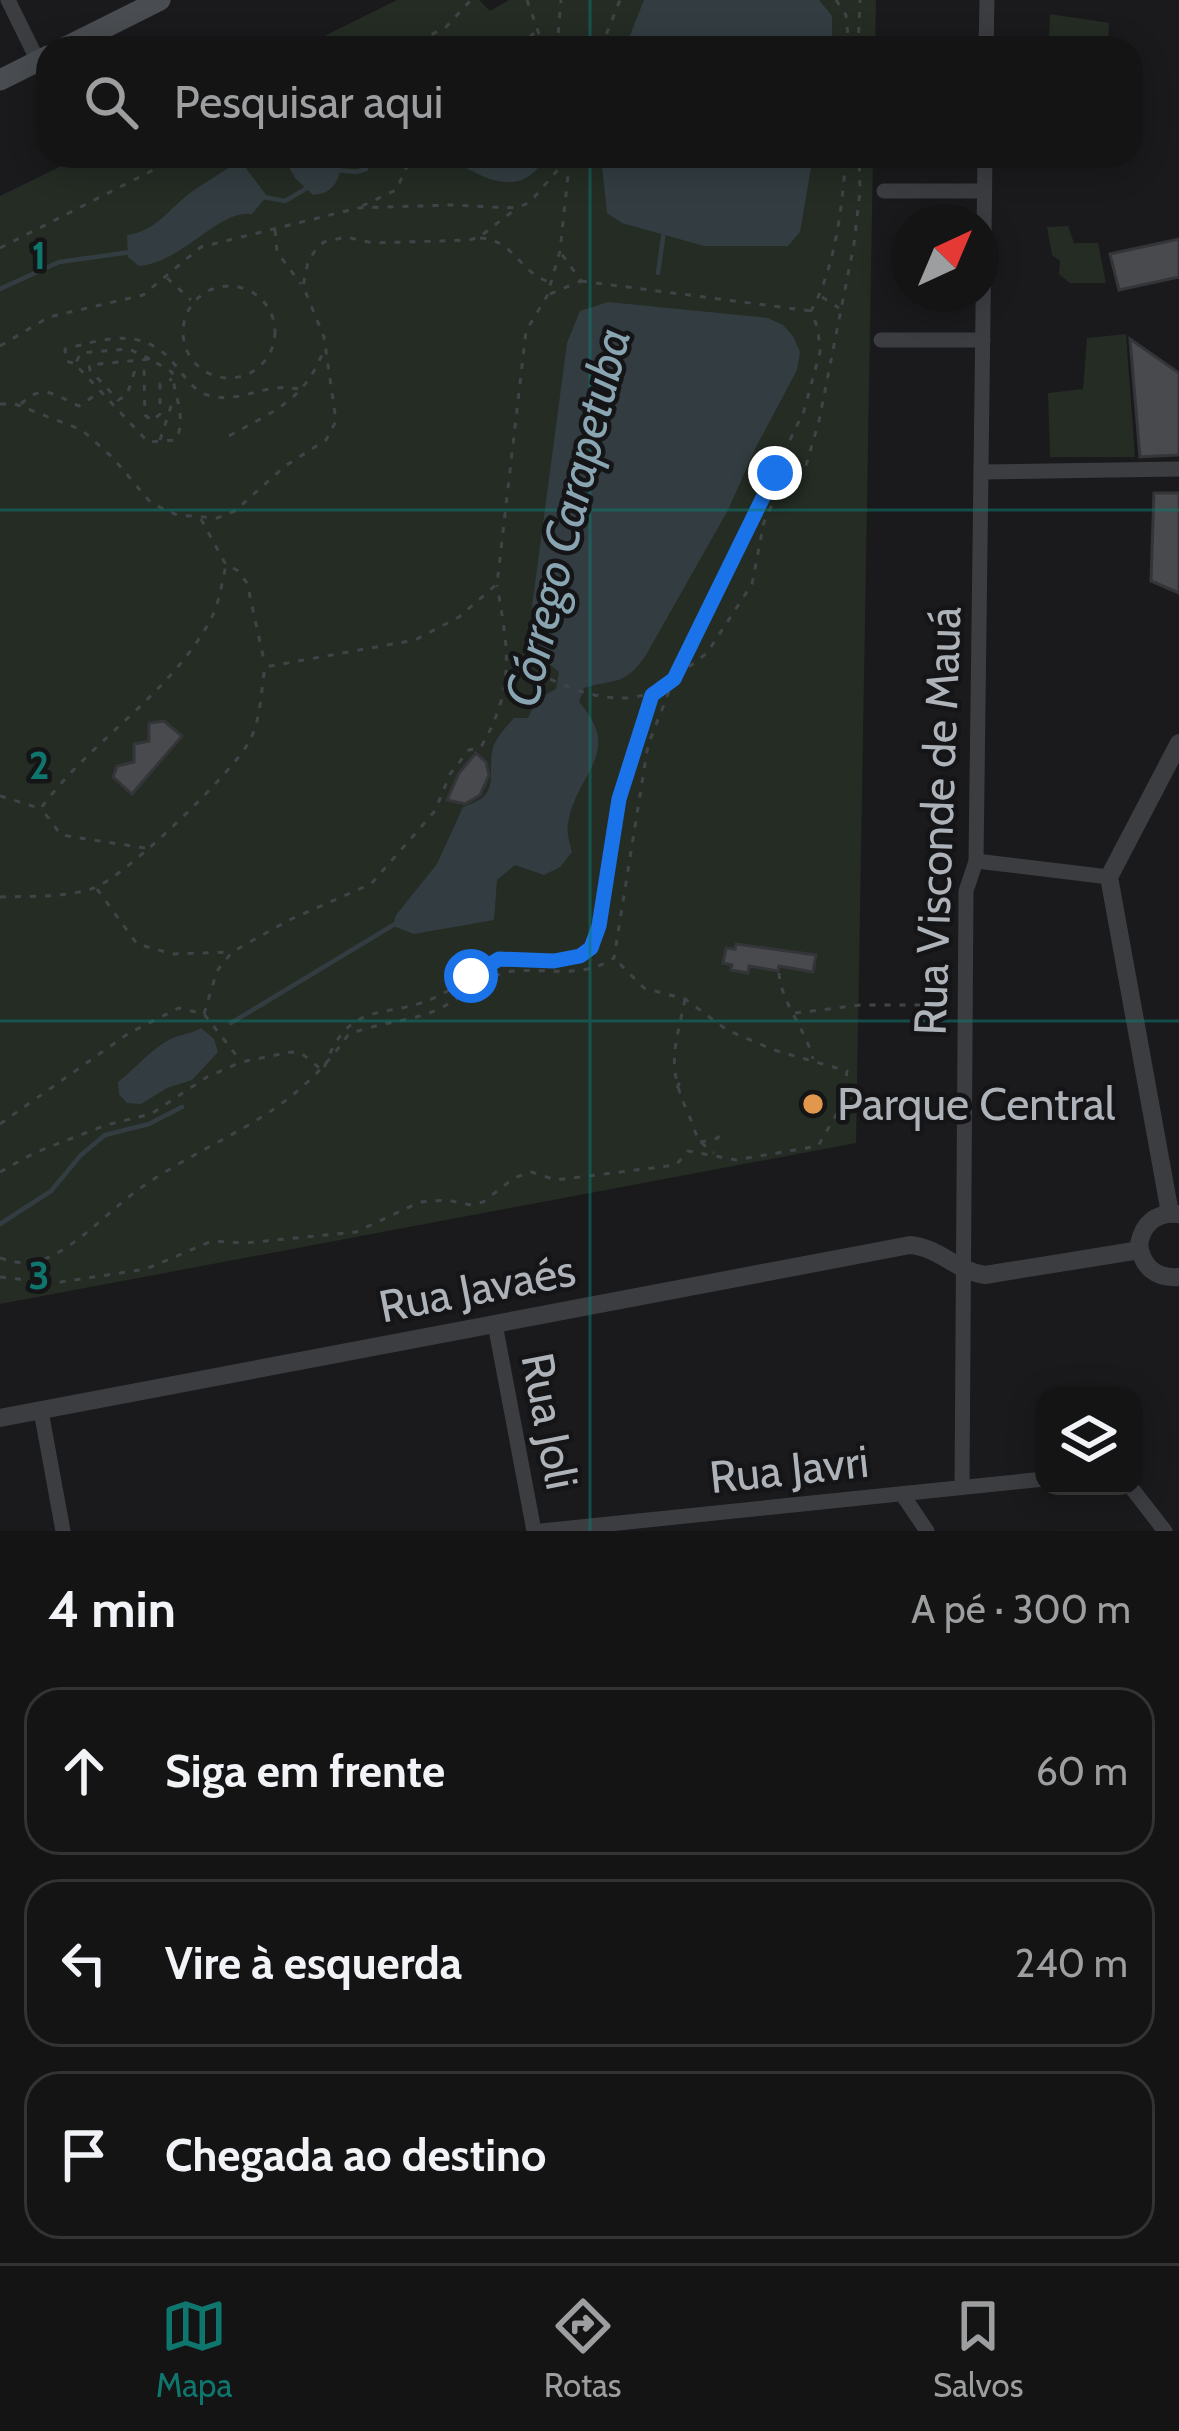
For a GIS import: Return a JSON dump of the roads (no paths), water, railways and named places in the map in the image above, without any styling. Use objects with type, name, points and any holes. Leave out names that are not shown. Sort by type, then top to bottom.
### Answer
[{"type":"main road","points":[[88,36],[160,0]]},
{"type":"main road","points":[[0,80],[36,62]]},
{"type":"street","points":[[8,0],[36,46]]},
{"type":"street","points":[[986,36],[987,0]]},
{"type":"street","name":"Rua Visconde de Mauá","points":[[962,1487],[966,891],[976,861],[985,168]]},
{"type":"street","points":[[884,191],[985,191]]},
{"type":"street","points":[[881,340],[982,340]]},
{"type":"street","points":[[981,472],[1179,469]]},
{"type":"street","points":[[1179,742],[1109,877],[1176,1214],[1147,1225],[1140,1250],[1153,1272],[1179,1277]]},
{"type":"street","points":[[976,861],[1109,877]]},
{"type":"street","name":"Rua Javaés","points":[[0,1418],[910,1246],[921,1246],[964,1268]]},
{"type":"street","points":[[964,1268],[986,1275],[1140,1250]]},
{"type":"street","name":"Rua Joli","points":[[495,1324],[537,1531]]},
{"type":"street","points":[[41,1411],[63,1531]]},
{"type":"street","name":"Rua Javri","points":[[537,1531],[1035,1480]]},
{"type":"street","points":[[902,1494],[928,1531]]},
{"type":"street","points":[[1137,1495],[1166,1531]]},
{"type":"water","points":[[644,0],[819,0],[832,16],[832,36],[630,36]]},
{"type":"water","points":[[229,168],[246,168],[267,196],[252,214],[226,220],[171,256],[139,266],[128,257],[127,235],[152,226]]},
{"type":"water","points":[[290,168],[340,168],[332,187],[313,195]]},
{"type":"water","points":[[468,168],[538,168],[512,182]]},
{"type":"water","points":[[602,168],[811,168],[800,232],[788,246],[704,246],[622,223],[607,213]]},
{"type":"water","points":[[608,302],[768,318],[793,336],[800,352],[797,370],[728,510],[646,655],[625,677],[584,688],[579,702],[592,720],[598,750],[572,806],[568,827],[572,852],[560,867],[544,875],[515,865],[497,880],[494,920],[414,934],[393,926],[396,915],[437,864],[463,807],[487,792],[498,738],[514,718],[528,718],[537,699],[556,689],[559,672],[538,654],[532,607],[567,343],[580,311]]},
{"type":"water","points":[[201,1028],[214,1039],[218,1052],[192,1080],[141,1104],[127,1103],[119,1094],[118,1082],[166,1042]]},
{"type":"waterway","points":[[337,170],[366,169]]},
{"type":"waterway","points":[[263,197],[285,201],[307,188]]},
{"type":"waterway","name":"Córrego Carapetuba","points":[[658,273],[664,231]]},
{"type":"waterway","points":[[0,289],[59,262],[131,252]]},
{"type":"waterway","name":"Córrego Carapetuba","points":[[231,1023],[395,924]]},
{"type":"waterway","name":"Córrego Carapetuba","points":[[0,1224],[51,1191],[105,1135],[149,1124],[182,1107]]},
{"type":"place","name":"Parque Central","points":[[813,1104]]}]
